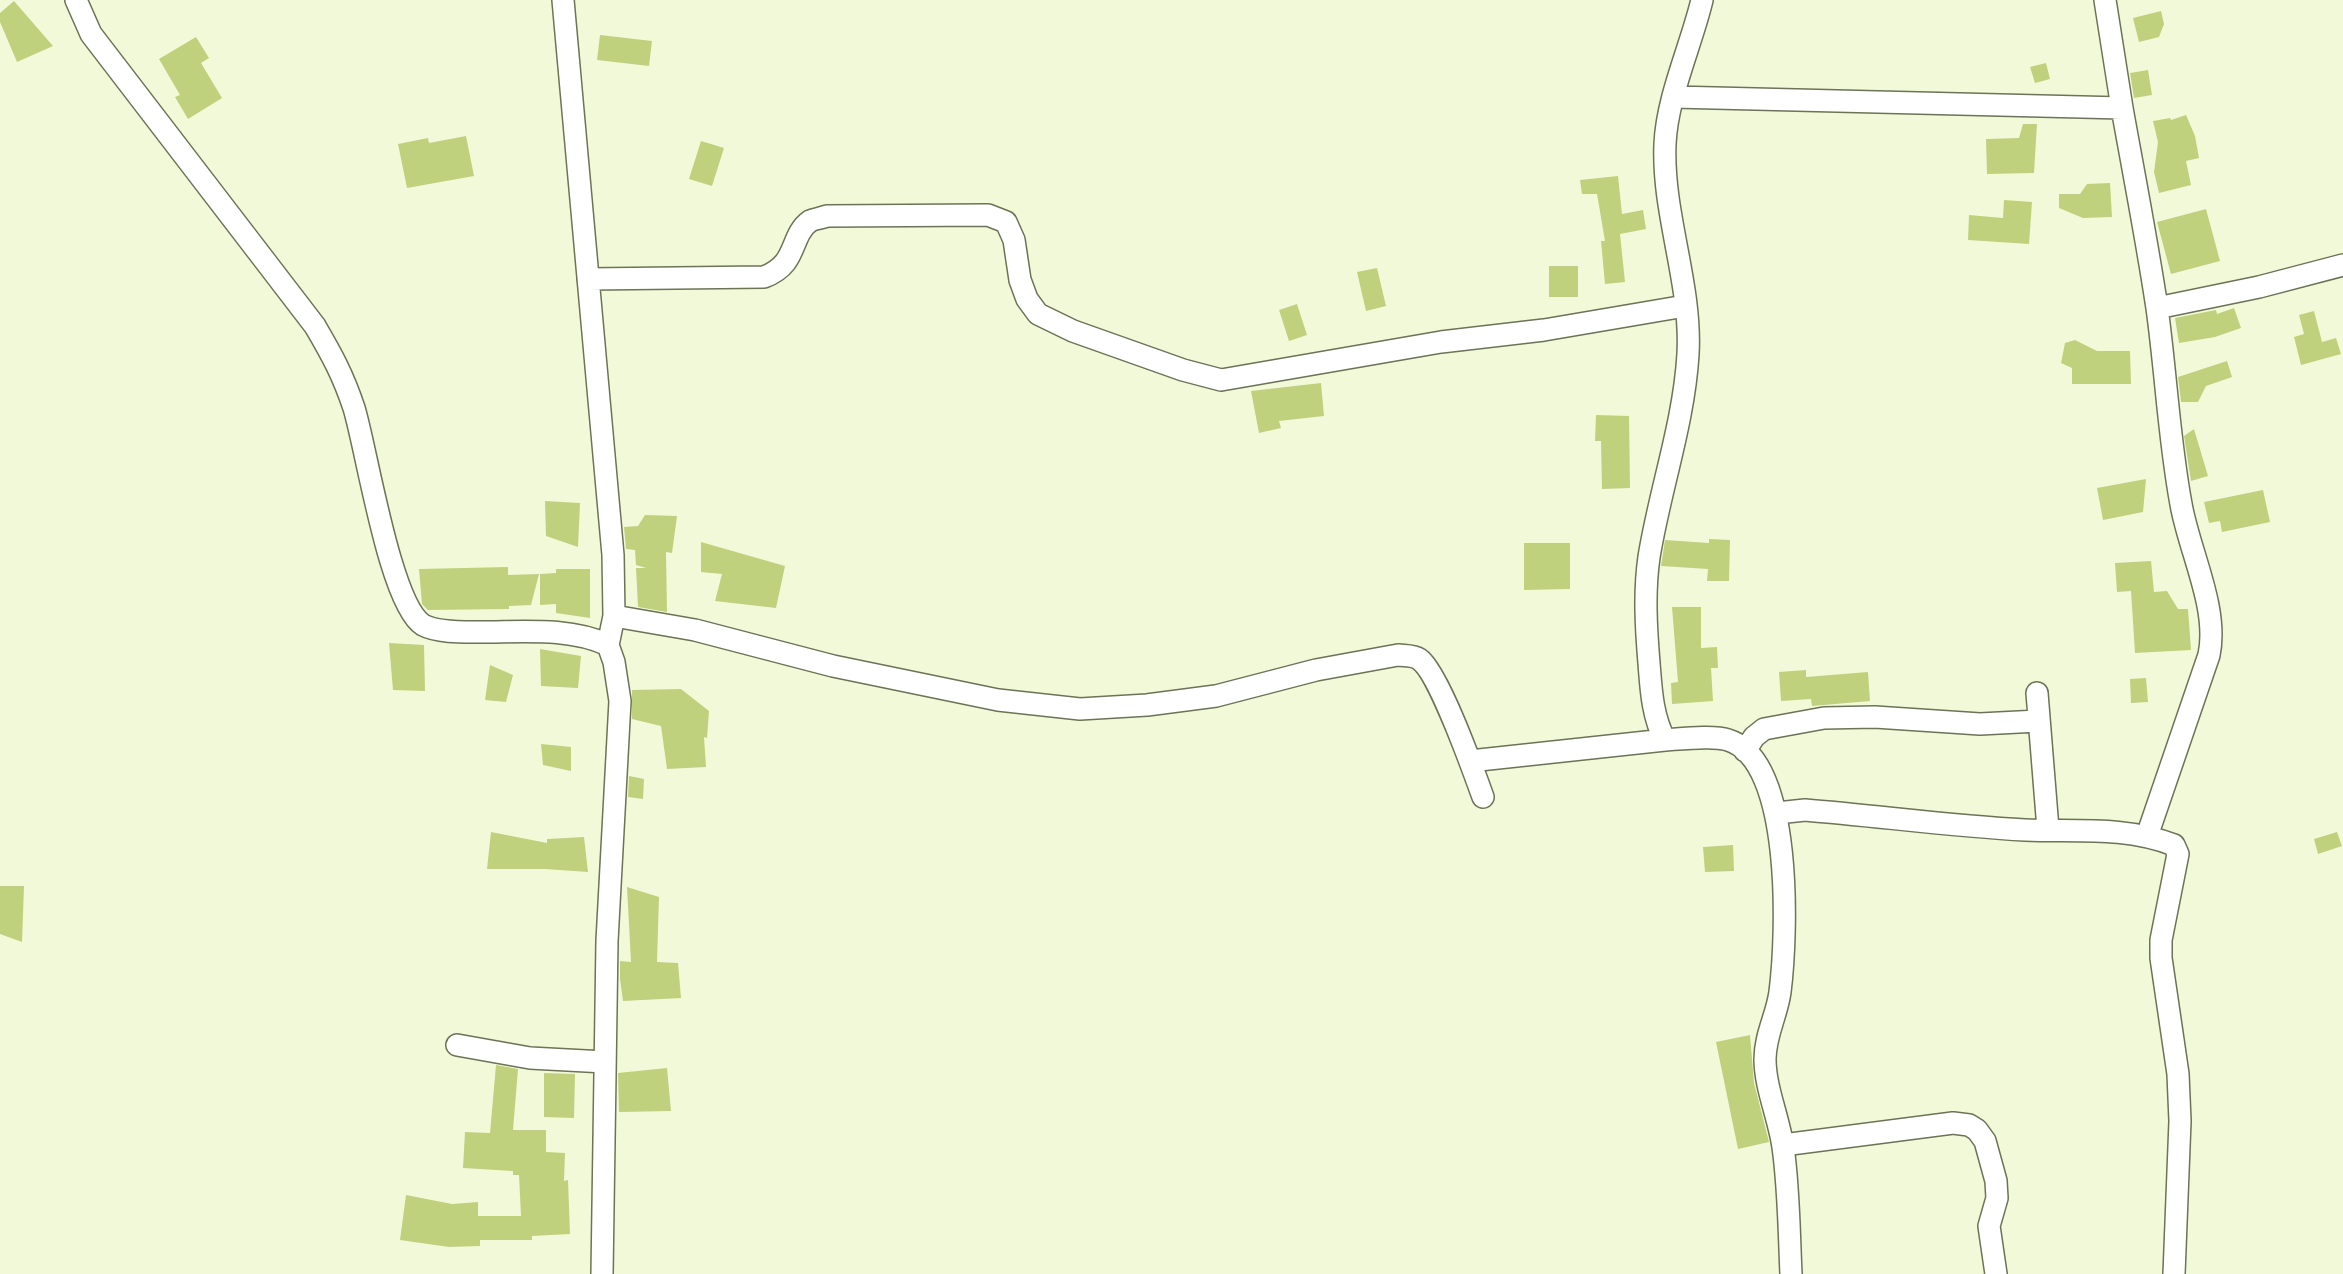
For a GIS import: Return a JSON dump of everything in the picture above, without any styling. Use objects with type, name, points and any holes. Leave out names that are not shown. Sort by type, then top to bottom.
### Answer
[{"type":"street","points":[[75,0],[91,34],[315,326],[341,369],[365,446],[377,509],[398,584],[409,609],[424,625],[453,632],[561,634],[590,637],[608,645]]},
{"type":"street","points":[[563,0],[612,555],[614,616],[608,645],[614,662],[620,701],[607,941],[602,1274]]},
{"type":"street","points":[[1665,740],[1651,696],[1645,615],[1649,558],[1675,441],[1688,354],[1685,306],[1665,142],[1674,97],[1702,0]]},
{"type":"street","points":[[2105,0],[2157,308],[2181,503],[2204,592],[2211,635],[2209,655],[2183,736],[2161,840]]},
{"type":"street","points":[[1674,97],[2122,108]]},
{"type":"street","points":[[587,279],[764,277],[776,273],[786,263],[799,236],[810,222],[827,216],[988,215],[1006,222],[1014,240],[1027,299],[1038,314],[1073,331],[1183,370],[1221,380],[1441,342],[1544,330],[1685,306]]},
{"type":"street","points":[[2157,308],[2259,287],[2343,265]]},
{"type":"street","points":[[614,616],[695,630],[833,666],[998,701],[1080,709],[1147,705],[1216,696],[1316,670],[1398,655],[1411,656],[1420,659],[1429,669],[1483,797]]},
{"type":"street","points":[[2037,693],[2048,829]]},
{"type":"street","points":[[1749,745],[1764,729],[1824,718],[1875,717],[1980,724],[2038,721]]},
{"type":"street","points":[[1470,761],[1665,740],[1728,740],[1749,745],[1789,812],[1784,942],[1779,995],[1766,1039],[1765,1061],[1783,1145],[1791,1274]]},
{"type":"street","points":[[1789,812],[2013,829],[2101,830],[2161,840],[2178,854],[2161,940],[2161,958],[2178,1074],[2180,1121],[2174,1274]]},
{"type":"street","points":[[457,1045],[530,1058],[605,1062]]},
{"type":"street","points":[[1783,1145],[1952,1123],[1969,1125],[1977,1130],[1985,1141],[1996,1181],[1997,1198],[1989,1226],[1996,1274]]},
{"type":"building","points":[[14,1],[53,46],[17,62],[0,22],[0,13]]},
{"type":"building","points":[[2161,11],[2164,24],[2159,37],[2139,42],[2133,18]]},
{"type":"building","points":[[600,35],[652,41],[649,66],[597,60]]},
{"type":"building","points":[[196,37],[209,58],[201,63],[222,98],[188,119],[175,97],[180,95],[159,59]]},
{"type":"building","points":[[2046,63],[2050,79],[2035,83],[2030,67]]},
{"type":"building","points":[[2148,70],[2152,95],[2134,98],[2130,73]]},
{"type":"building","points":[[2186,115],[2195,136],[2199,158],[2186,161],[2191,185],[2159,193],[2154,172],[2158,142],[2153,121],[2171,120]]},
{"type":"building","points":[[2023,124],[2037,124],[2034,173],[1987,174],[1986,139],[2019,138]]},
{"type":"building","points":[[466,136],[474,176],[407,188],[398,144],[428,138],[429,143]]},
{"type":"building","points":[[701,141],[724,148],[712,186],[689,179]]},
{"type":"building","points":[[1618,176],[1622,214],[1643,210],[1646,229],[1620,234],[1625,282],[1605,284],[1601,241],[1605,241],[1597,194],[1582,194],[1580,180]]},
{"type":"building","points":[[2110,183],[2112,217],[2083,218],[2059,208],[2059,194],[2080,194],[2087,184]]},
{"type":"building","points":[[2004,200],[2032,202],[2029,244],[1968,240],[1969,215],[2003,218]]},
{"type":"building","points":[[2206,209],[2220,261],[2171,274],[2157,222]]},
{"type":"building","points":[[1549,266],[1578,266],[1578,297],[1549,297]]},
{"type":"building","points":[[1377,268],[1386,306],[1366,311],[1357,272]]},
{"type":"building","points":[[1297,304],[1307,335],[1289,341],[1279,310]]},
{"type":"building","points":[[2234,308],[2241,328],[2215,337],[2179,343],[2175,318],[2216,310],[2217,314]]},
{"type":"building","points":[[2314,311],[2322,342],[2336,338],[2341,354],[2301,365],[2294,337],[2304,334],[2299,315]]},
{"type":"building","points":[[2075,340],[2097,351],[2130,351],[2131,384],[2072,384],[2072,368],[2061,363],[2065,343]]},
{"type":"building","points":[[2227,361],[2232,377],[2206,386],[2198,402],[2181,402],[2178,377]]},
{"type":"building","points":[[1321,383],[1324,416],[1279,421],[1281,428],[1259,433],[1251,391]]},
{"type":"building","points":[[1596,415],[1629,416],[1630,488],[1602,489],[1601,441],[1595,441]]},
{"type":"building","points":[[2194,429],[2208,476],[2191,481],[2184,436]]},
{"type":"building","points":[[2146,479],[2143,512],[2103,520],[2097,488]]},
{"type":"building","points":[[2263,490],[2270,522],[2222,532],[2220,521],[2209,523],[2204,502]]},
{"type":"building","points":[[545,501],[580,503],[578,547],[546,536]]},
{"type":"building","points":[[645,515],[677,516],[672,553],[666,552],[667,612],[638,607],[636,568],[646,568],[636,565],[635,550],[626,549],[624,527],[638,526]]},
{"type":"building","points":[[1709,539],[1730,540],[1729,581],[1707,581],[1708,569],[1661,566],[1665,540],[1709,543]]},
{"type":"building","points":[[701,542],[785,566],[776,608],[715,601],[722,574],[701,572]]},
{"type":"building","points":[[1524,543],[1570,543],[1570,589],[1524,590]]},
{"type":"building","points":[[2151,561],[2154,592],[2167,591],[2178,609],[2188,609],[2191,650],[2135,653],[2131,591],[2117,592],[2115,563]]},
{"type":"building","points":[[508,567],[508,575],[539,574],[531,605],[509,606],[509,609],[428,610],[422,604],[419,569]]},
{"type":"building","points":[[556,569],[590,569],[590,618],[556,613],[556,604],[540,605],[540,574],[556,573]]},
{"type":"building","points":[[1672,607],[1701,607],[1701,648],[1717,647],[1718,668],[1711,668],[1713,701],[1672,704],[1671,683],[1678,682]]},
{"type":"building","points":[[389,643],[424,645],[425,691],[393,690]]},
{"type":"building","points":[[540,649],[581,656],[578,688],[541,686]]},
{"type":"building","points":[[490,665],[513,675],[506,702],[485,700]]},
{"type":"building","points":[[1806,670],[1806,677],[1868,672],[1870,701],[1812,706],[1811,699],[1781,701],[1779,672]]},
{"type":"building","points":[[2146,678],[2148,702],[2131,703],[2130,679]]},
{"type":"building","points":[[681,689],[709,711],[707,738],[704,737],[706,767],[667,769],[661,726],[632,719],[632,690]]},
{"type":"building","points":[[541,744],[571,747],[571,771],[543,765]]},
{"type":"building","points":[[629,776],[644,779],[643,799],[628,797]]},
{"type":"building","points":[[491,832],[547,843],[547,839],[584,837],[588,872],[487,869]]},
{"type":"building","points":[[2337,832],[2342,846],[2318,854],[2314,839]]},
{"type":"building","points":[[1733,845],[1734,871],[1705,872],[1703,847]]},
{"type":"building","points":[[0,886],[24,886],[22,942],[0,934]]},
{"type":"building","points":[[627,887],[659,897],[657,962],[678,963],[681,998],[623,1001],[620,961],[631,962]]},
{"type":"building","points":[[1750,1035],[1754,1083],[1769,1142],[1738,1149],[1716,1042]]},
{"type":"building","points":[[496,1065],[518,1069],[513,1130],[546,1130],[546,1152],[565,1153],[564,1181],[568,1180],[570,1234],[532,1236],[532,1240],[480,1240],[480,1246],[449,1247],[400,1240],[406,1195],[452,1204],[478,1202],[478,1216],[521,1216],[519,1175],[513,1175],[513,1171],[463,1168],[465,1132],[490,1133]]},
{"type":"building","points":[[667,1068],[671,1111],[619,1112],[618,1073]]},
{"type":"building","points":[[544,1073],[575,1074],[574,1118],[544,1117]]}]
